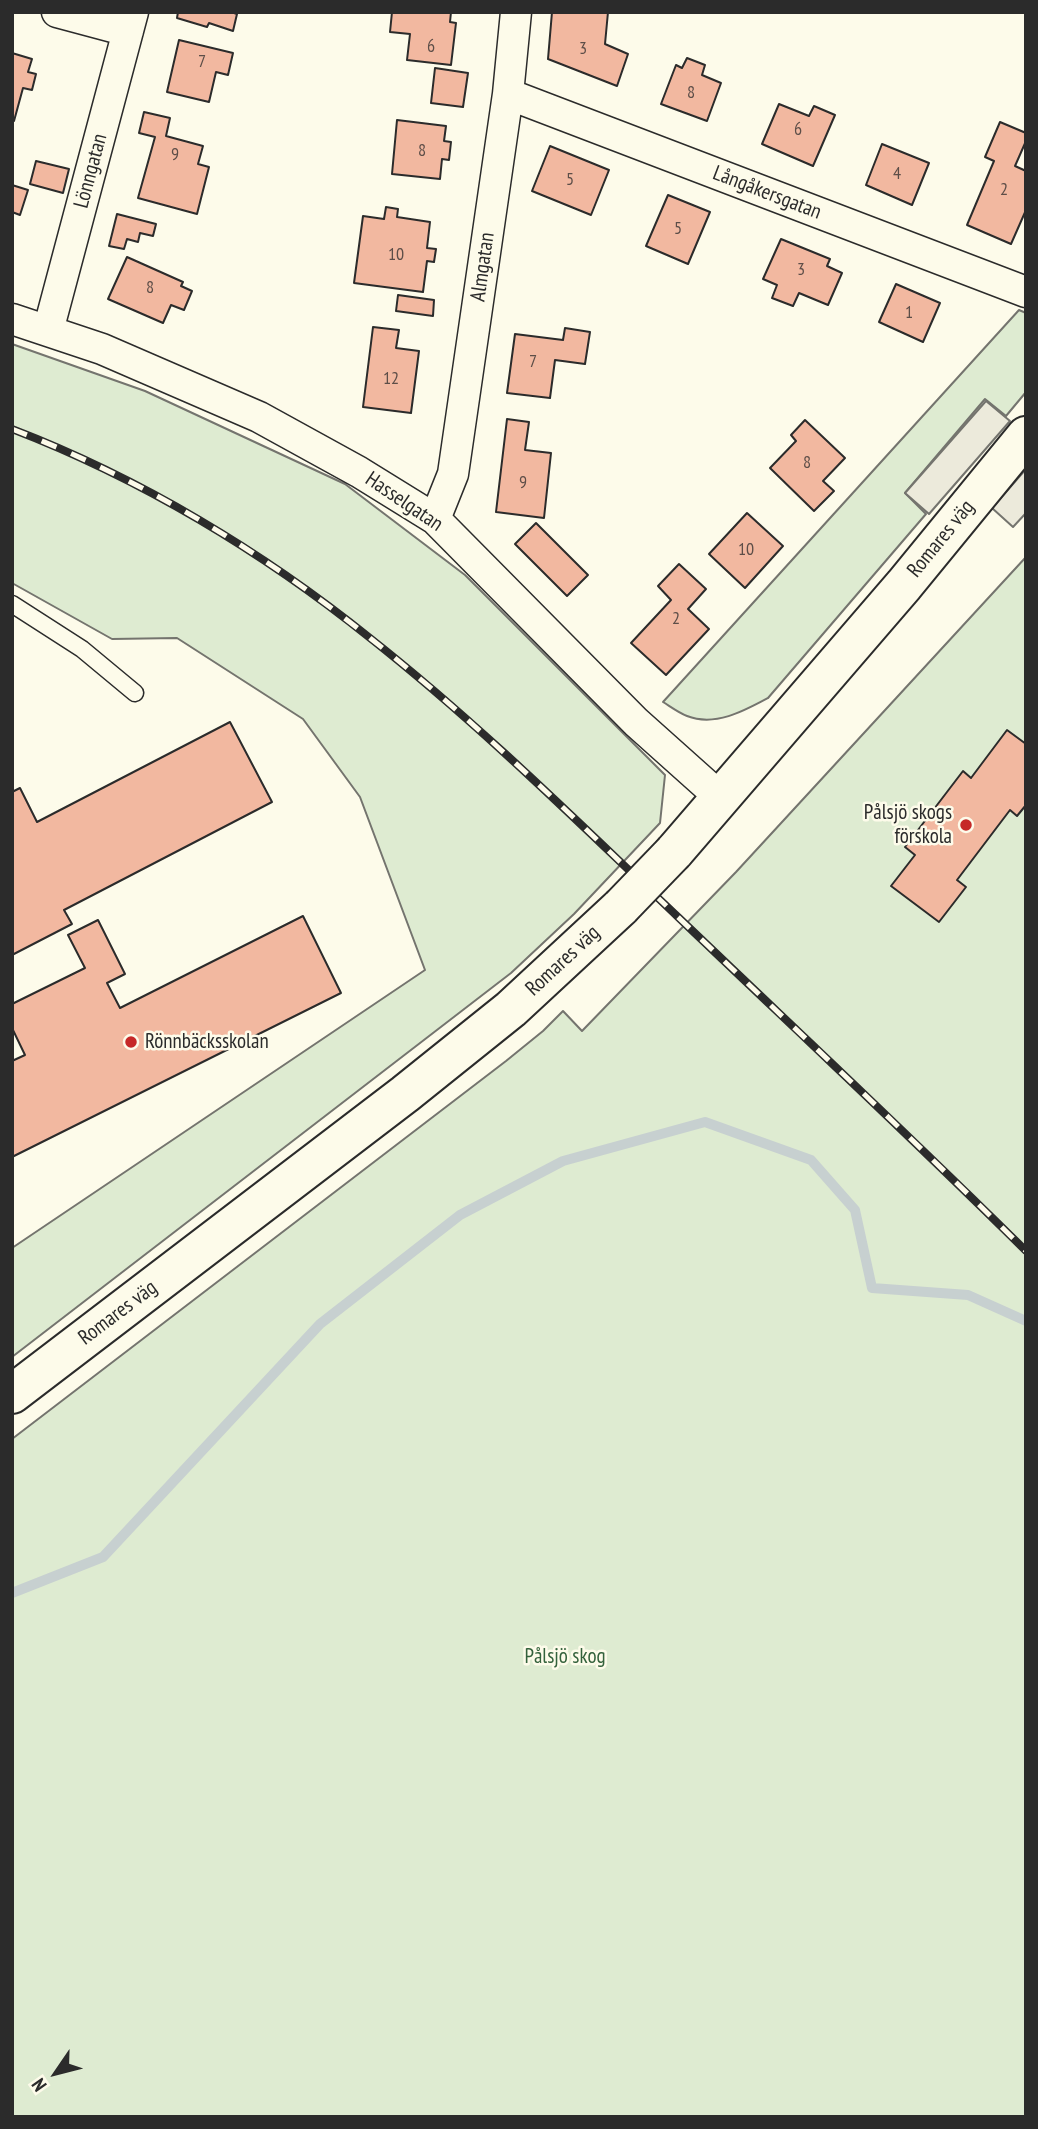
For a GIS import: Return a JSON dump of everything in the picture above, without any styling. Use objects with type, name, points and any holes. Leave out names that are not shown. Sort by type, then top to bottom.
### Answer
[{"type":"street","points":[[57,12],[131,22]]},
{"type":"street","name":"Almgatan","points":[[435,519],[453,474],[508,94],[516,12]]},
{"type":"street","name":"Lönngatan","points":[[48,331],[131,22]]},
{"type":"street","name":"Långåkersgatan","points":[[508,94],[1026,292]]},
{"type":"street","name":"Hasselgatan","points":[[12,319],[102,349],[260,416],[435,519],[636,722],[720,798]]},
{"type":"street","name":"Romares väg","points":[[12,1394],[416,1086],[511,1009],[621,907],[674,852],[904,585],[1026,436]]},
{"type":"lane","points":[[12,604],[82,649],[135,693]]},
{"type":"green space","points":[[1019,310],[1026,313],[1026,392],[1006,416],[985,399],[905,493],[926,514],[768,698],[729,716],[708,720],[687,716],[663,702]]},
{"type":"green space","points":[[12,344],[145,391],[345,484],[465,575],[665,775],[660,823],[574,914],[511,973],[12,1357],[12,1248],[425,970],[360,797],[303,719],[177,638],[112,639],[12,583]]},
{"type":"green space","name":"Pålsjö skog","points":[[1026,557],[1026,2117],[12,2117],[12,1439],[506,1061],[563,1011],[582,1031],[736,872]]},
{"type":"shaded area","points":[[986,401],[1010,421],[929,514],[905,493]]},
{"type":"shaded area","points":[[1026,469],[1026,513],[1013,527],[992,508]]},
{"type":"building","points":[[178,12],[237,14],[233,31],[209,23],[207,27],[177,18]]},
{"type":"building","points":[[392,12],[451,12],[450,22],[456,23],[451,65],[407,60],[410,34],[390,32]]},
{"type":"building","points":[[552,12],[608,12],[605,44],[628,54],[617,86],[548,59]]},
{"type":"building","points":[[179,40],[233,53],[228,75],[216,72],[209,102],[167,92]]},
{"type":"building","points":[[12,53],[32,59],[28,72],[36,74],[32,90],[23,88],[14,121],[12,120]]},
{"type":"building","points":[[687,58],[705,65],[702,75],[721,83],[707,121],[661,104],[676,65],[682,68]]},
{"type":"building","points":[[435,68],[468,73],[463,107],[431,103]]},
{"type":"building","points":[[779,104],[809,116],[814,106],[835,115],[813,166],[762,144]]},
{"type":"building","points":[[144,112],[170,118],[166,136],[203,146],[198,164],[209,167],[197,214],[138,198],[155,137],[139,133]]},
{"type":"building","points":[[397,120],[446,126],[444,141],[451,142],[449,160],[442,159],[440,179],[392,174]]},
{"type":"building","points":[[1000,122],[1026,133],[1026,141],[1015,166],[1026,171],[1026,210],[1011,244],[967,225],[994,161],[985,157]]},
{"type":"building","points":[[882,144],[929,163],[912,205],[866,185]]},
{"type":"building","points":[[550,146],[609,170],[591,215],[532,191]]},
{"type":"building","points":[[36,161],[69,169],[63,193],[30,184]]},
{"type":"building","points":[[12,185],[28,190],[20,215],[12,212]]},
{"type":"building","points":[[668,195],[710,212],[688,264],[646,246]]},
{"type":"building","points":[[386,207],[398,209],[397,217],[430,222],[427,248],[436,249],[434,262],[427,261],[423,292],[354,283],[363,216],[384,219]]},
{"type":"building","points":[[117,214],[156,224],[153,236],[140,233],[138,242],[127,239],[124,249],[109,246]]},
{"type":"building","points":[[781,239],[830,259],[827,266],[842,273],[828,305],[799,293],[793,306],[772,298],[777,285],[763,279]]},
{"type":"building","points":[[127,257],[183,282],[181,286],[192,291],[184,310],[171,305],[163,323],[108,299]]},
{"type":"building","points":[[896,284],[940,303],[923,342],[879,322]]},
{"type":"building","points":[[398,295],[434,300],[433,316],[396,311]]},
{"type":"building","points":[[373,327],[399,330],[396,348],[419,351],[411,413],[363,407]]},
{"type":"building","points":[[565,328],[590,332],[585,364],[555,360],[550,398],[507,393],[515,334],[563,340]]},
{"type":"building","points":[[507,419],[529,422],[525,450],[551,453],[544,518],[496,512]]},
{"type":"building","points":[[805,420],[845,458],[823,481],[834,491],[814,511],[770,468],[796,441],[791,435]]},
{"type":"building","points":[[747,513],[783,546],[745,588],[709,554]]},
{"type":"building","points":[[536,523],[588,575],[567,596],[515,544]]},
{"type":"building","points":[[679,564],[706,589],[688,609],[709,629],[666,675],[631,643],[671,600],[658,586]]},
{"type":"building","points":[[230,722],[272,802],[64,910],[72,924],[12,955],[12,792],[20,788],[37,822]]},
{"type":"building","points":[[1007,730],[1026,744],[1026,805],[1017,816],[1010,810],[957,880],[966,887],[939,922],[891,886],[915,855],[905,847],[963,771],[971,778]]},
{"type":"building","name":"Rönnbäcksskolan","points":[[303,916],[341,993],[12,1157],[12,1061],[25,1055],[12,1028],[12,1004],[85,968],[68,935],[98,920],[125,974],[107,983],[120,1008]]},
{"type":"waterway","points":[[12,1593],[103,1557],[320,1324],[460,1215],[563,1161],[705,1122],[811,1160],[855,1210],[872,1288],[968,1295],[1026,1321]]},
{"type":"railway","points":[[12,429],[107,470],[199,520],[287,576],[370,638],[527,774],[1026,1251]]},
{"type":"place","name":"Pålsjö skogs förskola","points":[[966,825]]},
{"type":"place","name":"Rönnbäcksskolan","points":[[131,1042]]}]
